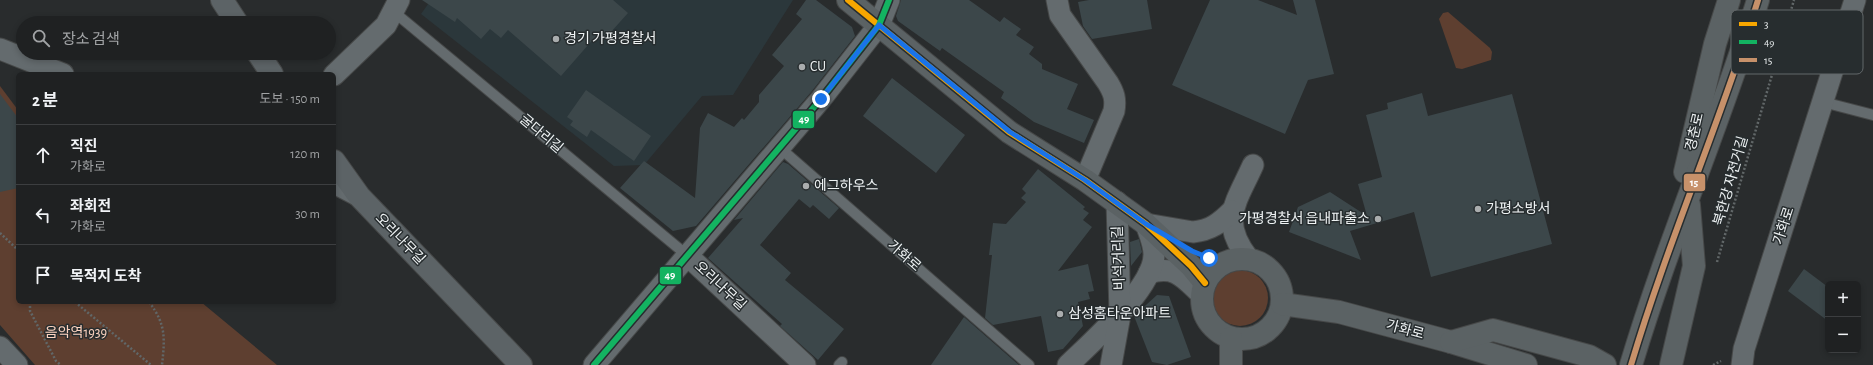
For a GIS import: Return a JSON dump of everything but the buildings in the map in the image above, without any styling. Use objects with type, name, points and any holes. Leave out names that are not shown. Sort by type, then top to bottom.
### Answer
[{"type":"main road","points":[[848,0],[1010,132],[1085,180],[1146,224],[1191,266],[1203,288],[1205,316],[1212,326],[1220,333],[1231,338],[1254,338],[1264,332],[1276,320],[1282,304],[1280,283],[1275,274],[1258,261],[1209,258],[1201,256],[1146,224]]},
{"type":"main road","name":"경춘로","points":[[1664,265],[1716,44],[1729,0]]},
{"type":"main road","name":"경춘로","points":[[1755,10],[1758,0]]},
{"type":"main road","name":"경춘로","points":[[1632,363],[1664,265],[1734,74]]},
{"type":"main road","points":[[1671,365],[1694,266],[1688,199]]},
{"type":"main road","points":[[1203,288],[1209,275],[1218,266],[1239,259]]},
{"type":"main road","name":"가화로","points":[[1282,304],[1339,312],[1451,342],[1526,365]]},
{"type":"main road","points":[[1451,342],[1493,330],[1589,356],[1605,365]]},
{"type":"main road","points":[[1231,338],[1231,365]]},
{"type":"street","points":[[222,0],[233,16]]},
{"type":"street","points":[[688,256],[780,148],[879,25],[889,0]]},
{"type":"street","points":[[1057,0],[1060,15],[1108,83],[1116,100],[1114,111],[1085,180]]},
{"type":"street","name":"가화로","points":[[1852,10],[1855,0]]},
{"type":"street","name":"굴다리길","points":[[336,73],[386,25],[396,6]]},
{"type":"street","points":[[0,49],[16,55]]},
{"type":"street","points":[[28,60],[58,72]]},
{"type":"street","points":[[263,60],[271,72]]},
{"type":"street","name":"가화로","points":[[1743,357],[1832,74]]},
{"type":"street","name":"오리나무길","points":[[336,164],[359,196],[521,365]]},
{"type":"street","points":[[1068,365],[1120,315],[1149,273],[1154,255],[1154,247],[1146,224],[1193,232],[1214,227],[1232,211],[1253,165]]},
{"type":"street","points":[[336,184],[359,196]]},
{"type":"street","name":"비석거리길","points":[[1111,365],[1120,315],[1117,202]]},
{"type":"street","points":[[1232,211],[1232,232],[1239,259]]},
{"type":"street","name":"오리나무길","points":[[594,365],[688,256],[805,365]]},
{"type":"street","points":[[1149,273],[1160,270],[1172,272],[1203,288]]},
{"type":"street","points":[[0,346],[17,365]]},
{"type":"lane","name":"굴다리길","points":[[396,6],[688,256]]},
{"type":"lane","points":[[1823,102],[1873,115]]},
{"type":"lane","name":"가화로","points":[[780,148],[1029,365]]},
{"type":"path","name":"북한강 자전거길","points":[[1791,10],[1794,0]]},
{"type":"path","name":"북한강 자전거길","points":[[1716,266],[1772,74]]},
{"type":"path","points":[[0,233],[16,248]]},
{"type":"path","points":[[30,304],[30,311],[56,361],[61,365]]},
{"type":"path","points":[[77,304],[151,365]]},
{"type":"path","points":[[150,304],[158,315],[164,338],[162,365]]},
{"type":"shaded area","name":"경기 가평경찰서","points":[[431,0],[793,0],[733,95],[702,96],[644,165],[614,166],[421,14]]},
{"type":"green space","points":[[1448,12],[1490,48],[1492,52],[1491,60],[1462,69],[1456,68],[1439,19],[1443,13]]},
{"type":"green space","name":"음악역1939","points":[[0,86],[16,107],[16,304],[203,304],[277,365],[35,365],[0,325]]},
{"type":"green space","points":[[1235,270],[1245,270],[1260,278],[1266,287],[1268,298],[1266,309],[1260,318],[1245,326],[1235,326],[1224,321],[1217,314],[1212,303],[1212,293],[1217,282],[1224,275]]},
{"type":"transit line","name":"3","points":[[848,0],[1009,132],[1085,180],[1146,224],[1191,266],[1205,283]]},
{"type":"transit line","name":"49","points":[[594,365],[821,99],[879,25],[889,0]]},
{"type":"transit line","name":"15","points":[[1755,10],[1758,0]]},
{"type":"transit line","name":"15","points":[[1631,365],[1661,273],[1733,74]]},
{"type":"place","name":"경기 가평경찰서","points":[[556,39]]},
{"type":"place","name":"CU","points":[[802,67]]},
{"type":"place","name":"에그하우스","points":[[806,186]]},
{"type":"place","name":"가평소방서","points":[[1478,209]]},
{"type":"place","name":"가평경찰서 읍내파출소","points":[[1378,219]]},
{"type":"place","name":"삼성홈타운아파트","points":[[1060,314]]},
{"type":"route","points":[[821,99],[879,25],[1010,132],[1085,180],[1146,224],[1201,256],[1209,258]]}]
